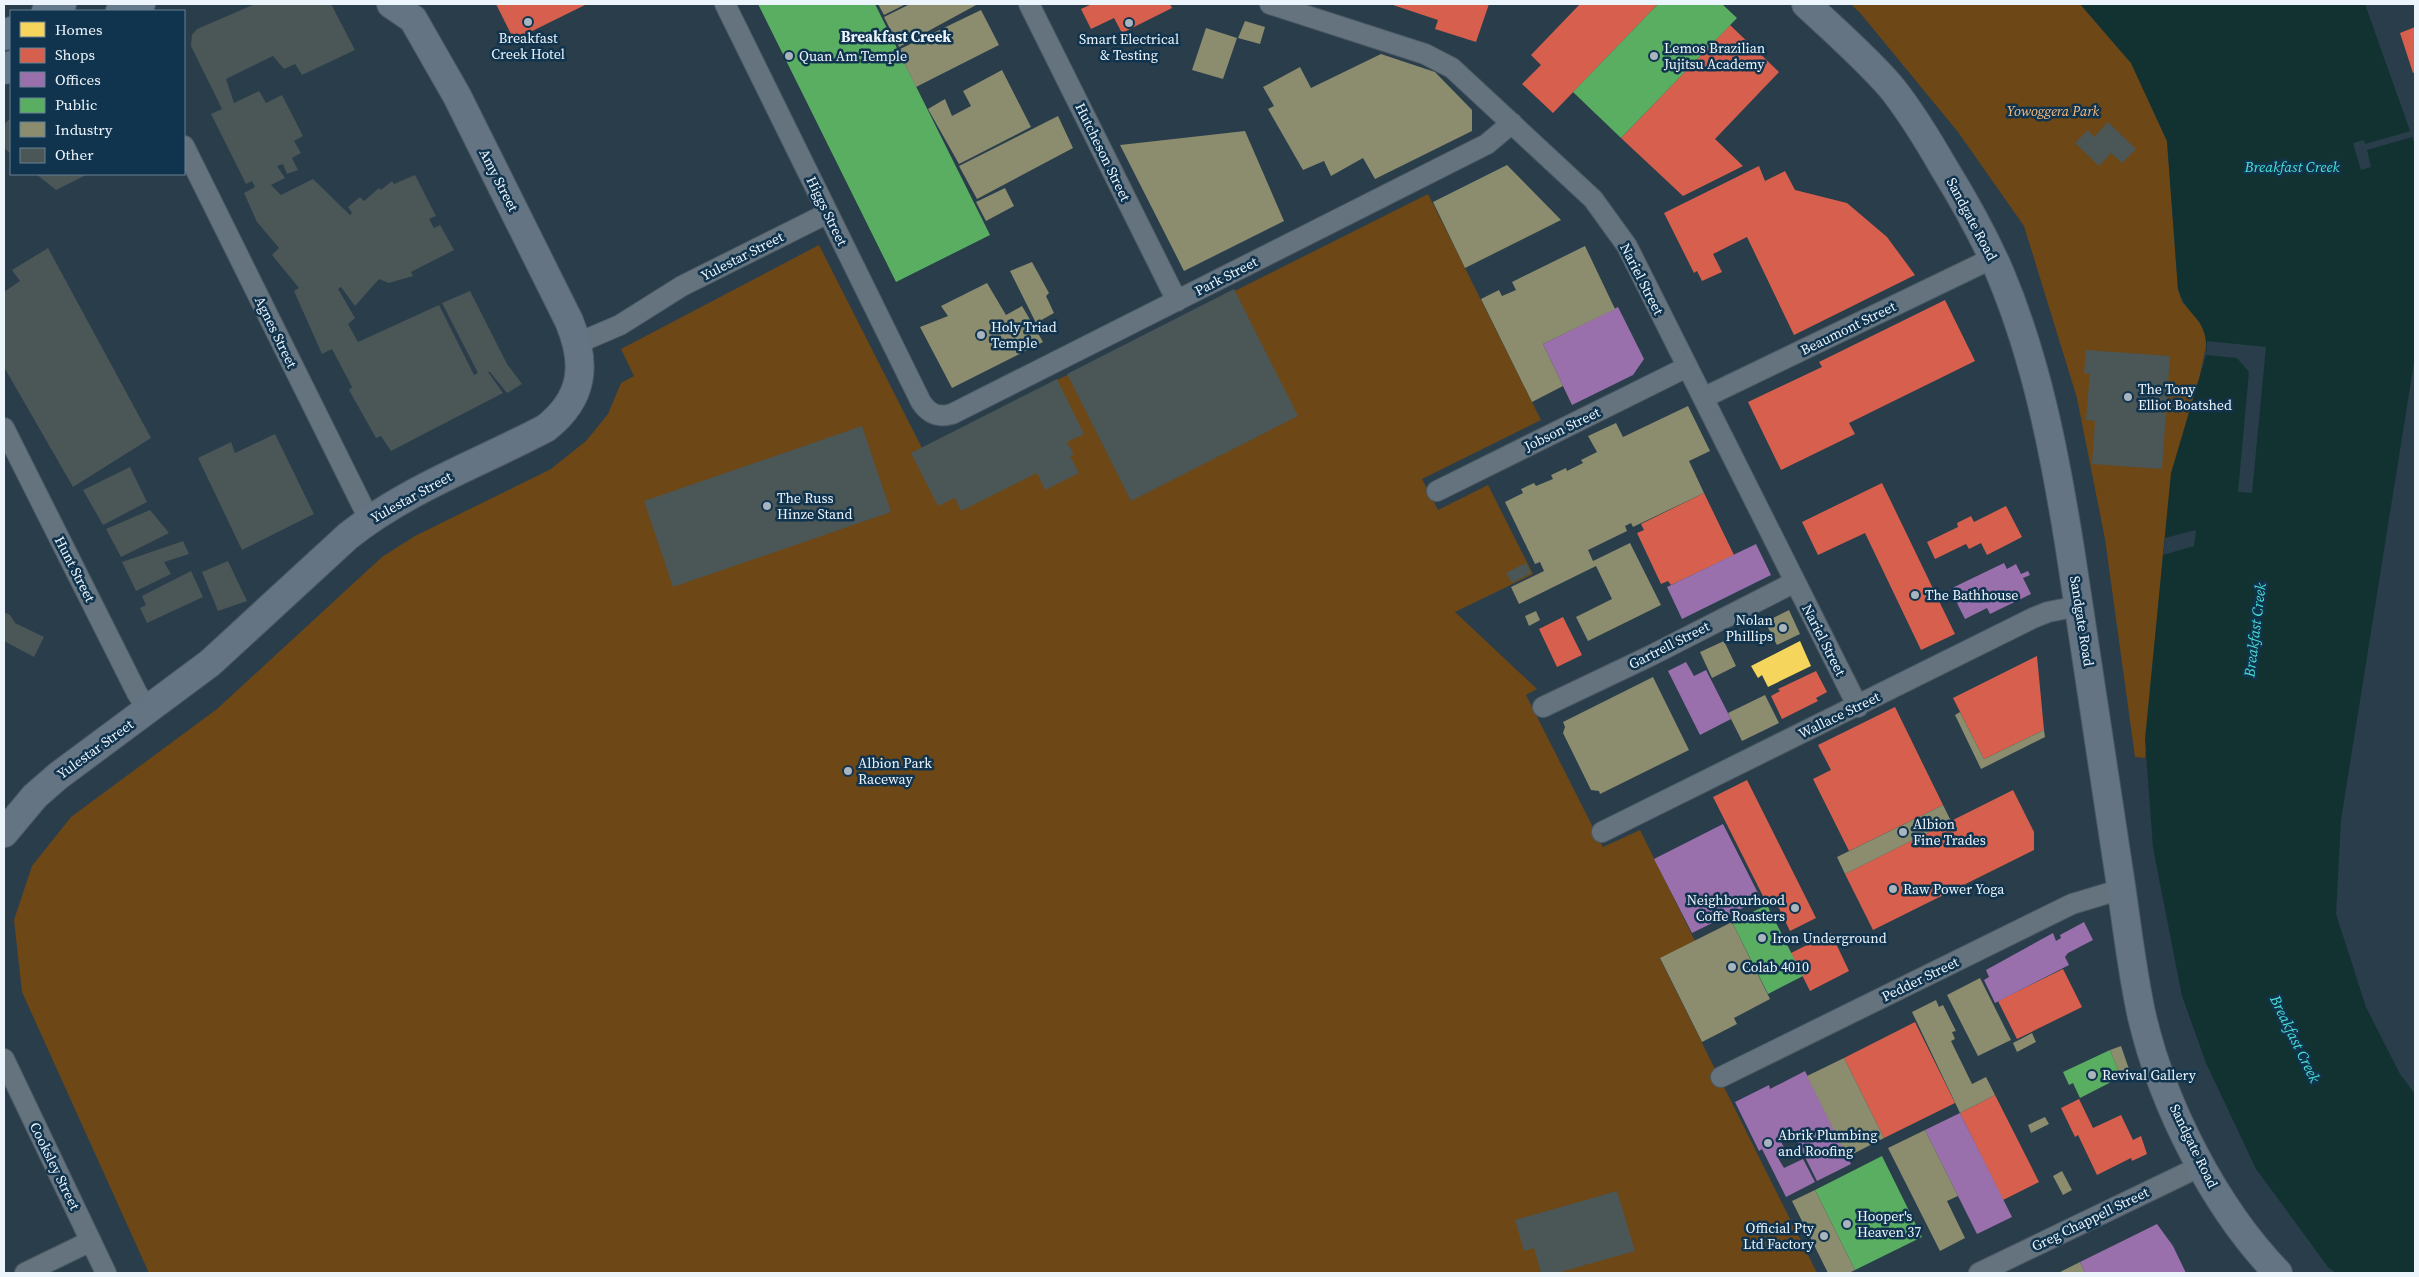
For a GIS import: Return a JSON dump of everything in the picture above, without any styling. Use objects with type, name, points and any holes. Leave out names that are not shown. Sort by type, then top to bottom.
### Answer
[{"type":"highway","points":[[48,10],[62,4]]},
{"type":"highway","points":[[123,10],[141,4]]},
{"type":"main road","name":"Amy Street","points":[[391,4],[412,12],[457,96],[578,343]]},
{"type":"main road","name":"Sandgate Road","points":[[1806,4],[1874,68],[1902,102],[1978,225],[2012,306],[2042,404],[2056,466],[2080,606],[2142,1018],[2171,1101],[2201,1166],[2241,1228],[2278,1273]]},
{"type":"main road","name":"Yulestar Street","points":[[4,833],[16,815],[46,786],[210,663],[369,519],[415,493],[539,432],[558,419],[574,396],[579,380],[581,355],[578,343]]},
{"type":"street","name":"Higgs Street","points":[[725,4],[921,402],[934,415]]},
{"type":"street","name":"Hutcheson Street","points":[[1029,4],[1177,301]]},
{"type":"street","name":"Nariel Street","points":[[1270,4],[1438,60],[1452,68],[1592,199],[1627,246],[1858,706]]},
{"type":"street","name":"Park Street","points":[[934,415],[952,414],[1177,301],[1487,144],[1512,123]]},
{"type":"street","name":"Agnes Street","points":[[185,148],[369,519]]},
{"type":"street","name":"Yulestar Street","points":[[578,343],[620,325],[682,286],[828,213]]},
{"type":"street","name":"Beaumont Street","points":[[1703,398],[1993,258]]},
{"type":"street","name":"Jobson Street","points":[[1437,491],[1687,368]]},
{"type":"street","name":"Hunt Street","points":[[4,428],[137,693],[148,710]]},
{"type":"street","name":"Gartrell Street","points":[[1543,707],[1650,656],[1795,582]]},
{"type":"street","name":"Wallace Street","points":[[1602,832],[2033,618],[2048,612],[2080,606]]},
{"type":"street","name":"Pedder Street","points":[[1721,1076],[2072,904],[2122,889]]},
{"type":"street","name":"Cooksley Street","points":[[4,1059],[106,1273]]},
{"type":"street","name":"Greg Chappell Street","points":[[1986,1272],[2201,1166]]},
{"type":"street","points":[[25,1273],[91,1241]]},
{"type":"green space","name":"Yowoggera Park","points":[[1851,4],[2080,4],[2131,63],[2167,141],[2178,289],[2182,302],[2201,322],[2207,341],[2163,555],[2145,758],[2135,757],[2105,539],[2077,398],[2024,226],[1958,132]]},
{"type":"green space","name":"Albion Park Raceway","points":[[1428,194],[1541,420],[1422,479],[1438,510],[1488,485],[1533,574],[1455,612],[1537,689],[1526,695],[1603,847],[1640,830],[1695,941],[1660,959],[1817,1273],[149,1273],[22,992],[14,920],[32,866],[71,817],[217,709],[382,557],[415,536],[551,469],[586,441],[608,414],[621,383],[634,376],[621,349],[819,245],[922,448]]},
{"type":"water","name":"Breakfast Creek","points":[[2080,4],[2365,4],[2415,145],[2415,356],[2341,820],[2336,914],[2366,1007],[2400,1074],[2415,1094],[2415,1273],[2336,1273],[2328,1267],[2256,1169],[2206,1063],[2182,996],[2153,848],[2145,739],[2171,473],[2206,355],[2206,342],[2201,325],[2182,299],[2178,289],[2167,141],[2131,63]]},
{"type":"pier","points":[[2411,131],[2412,137],[2367,150],[2371,167],[2361,170],[2353,143],[2364,140],[2365,144]]},
{"type":"pier","points":[[2207,341],[2266,347],[2252,493],[2238,492],[2249,372],[2237,358],[2206,355]]},
{"type":"pier","points":[[2196,530],[2194,546],[2163,555],[2165,538]]},
{"type":"building: Homes","points":[[1800,641],[1811,666],[1768,687],[1762,675],[1758,678],[1751,666]]},
{"type":"building: Shops","name":"Breakfast Creek Hotel","points":[[496,4],[587,4],[514,40]]},
{"type":"building: Shops","name":"Smart Electrical & Testing","points":[[1092,4],[1170,4],[1172,8],[1122,33],[1114,18],[1091,29],[1081,9]]},
{"type":"building: Shops","points":[[1390,4],[1489,4],[1476,42],[1435,29],[1438,20]]},
{"type":"building: Shops","points":[[1580,4],[1658,4],[1553,113],[1522,84],[1541,65],[1531,55]]},
{"type":"building: Shops","points":[[1730,25],[1779,72],[1715,139],[1743,166],[1683,196],[1621,138]]},
{"type":"building: Shops","points":[[2415,27],[2415,72],[2413,73],[2400,33]]},
{"type":"building: Shops","points":[[1759,166],[1765,181],[1785,171],[1795,190],[1847,203],[1887,237],[1915,275],[1794,335],[1747,237],[1713,254],[1722,272],[1702,281],[1697,271],[1694,273],[1664,213]]},
{"type":"building: Shops","points":[[1945,300],[1975,361],[1849,423],[1855,434],[1781,470],[1748,402],[1822,367],[1819,362]]},
{"type":"building: Shops","name":"The Bathhouse","points":[[1882,483],[1955,634],[1921,650],[1865,533],[1818,555],[1802,522]]},
{"type":"building: Shops","points":[[1704,493],[1734,555],[1671,585],[1668,581],[1661,584],[1637,533],[1644,530],[1641,524]]},
{"type":"building: Shops","points":[[2006,506],[2022,537],[1987,555],[1981,543],[1969,549],[1966,544],[1935,559],[1927,542],[1958,527],[1957,523],[1971,516],[1974,522]]},
{"type":"building: Shops","points":[[1563,617],[1582,655],[1557,667],[1539,629]]},
{"type":"building: Shops","points":[[2037,656],[2044,730],[1984,759],[1953,698]]},
{"type":"building: Shops","points":[[1816,671],[1827,692],[1816,698],[1818,701],[1782,719],[1771,696],[1780,691],[1778,689]]},
{"type":"building: Shops","points":[[1895,707],[1943,805],[1849,851],[1813,779],[1831,770],[1818,745]]},
{"type":"building: Shops","points":[[1747,780],[1816,918],[1790,931],[1774,898],[1766,902],[1713,797]]},
{"type":"building: Shops","points":[[2013,790],[2034,832],[2034,850],[1873,930],[1845,874]]},
{"type":"building: Shops","points":[[1831,933],[1849,971],[1810,991],[1791,953]]},
{"type":"building: Shops","points":[[2063,969],[2082,1007],[2017,1039],[1998,1001]]},
{"type":"building: Shops","points":[[1915,1022],[1955,1103],[1884,1138],[1844,1058]]},
{"type":"building: Shops","points":[[1995,1095],[2039,1182],[2003,1200],[1960,1113]]},
{"type":"building: Shops","points":[[2079,1099],[2093,1128],[2121,1115],[2133,1140],[2141,1136],[2147,1154],[2132,1161],[2131,1158],[2097,1175],[2078,1135],[2075,1137],[2061,1108]]},
{"type":"building: Offices","points":[[1618,307],[1644,359],[1633,375],[1572,405],[1543,344]]},
{"type":"building: Offices","points":[[1756,544],[1771,575],[1682,619],[1667,587]]},
{"type":"building: Offices","points":[[2004,563],[2007,569],[2016,564],[2021,574],[2028,571],[2030,575],[2023,578],[2031,594],[1990,614],[1987,608],[1965,619],[1950,589]]},
{"type":"building: Offices","points":[[1686,662],[1694,676],[1706,670],[1731,719],[1700,735],[1668,671]]},
{"type":"building: Offices","points":[[1723,824],[1761,899],[1692,933],[1654,859]]},
{"type":"building: Offices","points":[[2084,922],[2093,940],[2068,953],[2065,957],[2069,965],[1995,1003],[1984,980],[1989,977],[1986,970],[2053,933],[2056,941],[2061,938],[2060,935]]},
{"type":"building: Offices","points":[[1805,1071],[1851,1164],[1817,1181],[1793,1133],[1780,1140],[1787,1153],[1778,1158],[1784,1168],[1803,1159],[1815,1182],[1786,1197],[1762,1149],[1759,1151],[1735,1102],[1769,1085],[1770,1089]]},
{"type":"building: Offices","points":[[1960,1113],[2012,1217],[1977,1234],[1925,1130]]},
{"type":"building: Offices","points":[[2157,1224],[2173,1246],[2186,1273],[2085,1273],[2080,1262]]},
{"type":"building: Public","points":[[758,4],[875,4],[990,235],[896,282]]},
{"type":"building: Public","name":"Lemos Brazilian Jujitsu Academy","points":[[1658,4],[1722,4],[1737,18],[1621,138],[1573,92]]},
{"type":"building: Public","name":"Iron Underground","points":[[1767,905],[1803,976],[1768,994],[1732,922]]},
{"type":"building: Public","name":"Revival Gallery","points":[[2110,1050],[2121,1077],[2080,1098],[2073,1083],[2069,1085],[2063,1072]]},
{"type":"building: Public","points":[[1882,1156],[1922,1237],[1855,1270],[1815,1190]]},
{"type":"building: Industry","points":[[878,4],[906,4],[884,15]]},
{"type":"building: Industry","points":[[910,4],[978,4],[899,47],[884,17]]},
{"type":"building: Industry","points":[[981,10],[999,45],[916,87],[898,50]]},
{"type":"building: Industry","points":[[1245,21],[1265,27],[1260,44],[1238,38]]},
{"type":"building: Industry","points":[[1206,28],[1237,38],[1223,79],[1192,70]]},
{"type":"building: Industry","points":[[1381,54],[1435,72],[1472,110],[1472,131],[1375,179],[1363,158],[1331,176],[1324,161],[1303,170],[1268,109],[1274,106],[1263,87],[1300,67],[1311,88]]},
{"type":"building: Industry","points":[[1002,70],[1031,127],[959,164],[928,109],[945,99],[952,116],[971,106],[963,91]]},
{"type":"building: Industry","points":[[1058,116],[1073,148],[977,199],[959,166]]},
{"type":"building: Industry","points":[[1245,131],[1284,221],[1184,271],[1120,145]]},
{"type":"building: Industry","points":[[1507,165],[1561,220],[1465,268],[1433,202]]},
{"type":"building: Industry","points":[[1005,188],[1014,206],[986,221],[976,202]]},
{"type":"building: Industry","points":[[1585,246],[1615,309],[1543,344],[1563,386],[1532,402],[1481,299],[1499,290],[1502,296],[1516,290],[1512,282]]},
{"type":"building: Industry","points":[[1032,262],[1049,293],[1046,296],[1054,313],[1036,323],[1010,271]]},
{"type":"building: Industry","name":"Holy Triad Temple","points":[[987,283],[1006,315],[1022,306],[1043,342],[952,388],[920,327],[948,316],[941,306]]},
{"type":"building: Industry","points":[[1688,406],[1710,451],[1689,461],[1704,493],[1633,527],[1631,523],[1625,526],[1627,531],[1588,550],[1593,561],[1630,543],[1661,605],[1588,641],[1576,617],[1612,599],[1596,566],[1519,604],[1511,587],[1544,571],[1540,562],[1535,564],[1505,502],[1523,493],[1521,489],[1534,483],[1536,486],[1553,479],[1551,475],[1566,468],[1567,471],[1583,463],[1581,460],[1597,452],[1588,436],[1616,423],[1623,437]]},
{"type":"building: Industry","name":"Nolan Phillips","points":[[1789,610],[1800,634],[1777,645],[1765,622]]},
{"type":"building: Industry","points":[[1536,611],[1540,620],[1529,626],[1525,616]]},
{"type":"building: Industry","points":[[1724,641],[1736,666],[1712,678],[1700,652]]},
{"type":"building: Industry","points":[[1653,677],[1689,750],[1600,794],[1599,791],[1591,790],[1563,733],[1565,727],[1563,722]]},
{"type":"building: Industry","points":[[1765,695],[1779,723],[1742,741],[1728,713]]},
{"type":"building: Industry","points":[[1960,712],[1984,759],[2044,730],[2045,737],[1981,769],[1955,715]]},
{"type":"building: Industry","points":[[1943,805],[1951,821],[1845,874],[1837,857]]},
{"type":"building: Industry","points":[[1732,922],[1770,999],[1734,1018],[1737,1024],[1702,1042],[1660,958]]},
{"type":"building: Industry","points":[[1980,978],[2011,1040],[1978,1056],[1947,995]]},
{"type":"building: Industry","points":[[1936,1000],[1939,1007],[1943,1005],[1956,1031],[1952,1032],[1955,1039],[1951,1041],[1972,1084],[1986,1077],[1995,1095],[1960,1113],[1912,1012]]},
{"type":"building: Industry","points":[[2032,1033],[2036,1042],[2017,1052],[2013,1043]]},
{"type":"building: Industry","points":[[2121,1046],[2130,1072],[2121,1077],[2110,1050]]},
{"type":"building: Industry","points":[[1844,1058],[1884,1138],[1847,1157],[1807,1076]]},
{"type":"building: Industry","points":[[2045,1117],[2049,1124],[2031,1133],[2028,1125]]},
{"type":"building: Industry","points":[[1925,1130],[1958,1196],[1947,1201],[1965,1238],[1940,1251],[1888,1148]]},
{"type":"building: Industry","points":[[2062,1171],[2072,1190],[2063,1195],[2053,1176]]},
{"type":"building: Industry","name":"Official Pty Ltd Factory","points":[[1815,1190],[1855,1270],[1849,1273],[1828,1273],[1792,1201]]},
{"type":"building: Industry","points":[[2080,1262],[2085,1273],[2058,1273]]},
{"type":"building: Other","points":[[255,4],[331,4],[355,50],[302,75],[295,64],[284,69],[273,56],[226,79],[234,103],[259,91],[266,103],[282,95],[303,136],[294,141],[301,153],[292,158],[298,170],[287,174],[283,164],[277,166],[285,178],[271,185],[281,195],[313,179],[350,215],[352,213],[348,207],[360,197],[364,201],[379,188],[381,190],[392,181],[394,184],[415,175],[436,216],[429,219],[434,228],[440,225],[454,250],[411,272],[413,276],[389,283],[379,279],[355,306],[341,287],[338,289],[355,318],[348,324],[358,342],[439,305],[474,375],[478,373],[442,303],[470,291],[507,364],[522,384],[507,393],[488,372],[503,393],[391,451],[381,436],[376,438],[349,390],[352,387],[332,349],[322,354],[294,291],[299,288],[272,255],[279,248],[257,222],[244,193],[255,187],[252,181],[246,184],[211,114],[222,109],[191,46],[192,35],[197,29]]},
{"type":"building: Other","points":[[10,119],[10,153],[4,148],[4,124]]},
{"type":"building: Other","points":[[2108,122],[2136,149],[2122,163],[2111,153],[2099,166],[2075,143],[2088,130],[2094,137]]},
{"type":"building: Other","points":[[37,175],[86,175],[56,190]]},
{"type":"building: Other","points":[[48,248],[151,438],[73,487],[4,367],[4,292],[20,281],[12,270]]},
{"type":"building: Other","points":[[1234,289],[1298,416],[1131,501],[1067,374]]},
{"type":"building: Other","name":"The Tony Elliot Boatshed","points":[[2086,350],[2170,356],[2162,469],[2092,464],[2095,421],[2086,420],[2090,373],[2084,373]]},
{"type":"building: Other","points":[[1057,379],[1084,434],[1067,442],[1074,455],[1070,456],[1079,473],[1045,490],[1037,473],[961,511],[955,498],[938,506],[911,453]]},
{"type":"building: Other","name":"The Russ Hinze Stand","points":[[862,426],[891,512],[673,587],[644,501]]},
{"type":"building: Other","points":[[275,434],[314,514],[242,550],[198,458],[231,442],[235,453]]},
{"type":"building: Other","points":[[130,467],[147,502],[103,525],[83,490]]},
{"type":"building: Other","points":[[150,510],[169,533],[121,557],[106,529]]},
{"type":"building: Other","points":[[183,541],[189,554],[164,562],[171,574],[136,591],[122,562]]},
{"type":"building: Other","points":[[228,561],[247,601],[218,611],[202,572]]},
{"type":"building: Other","points":[[1526,563],[1531,573],[1512,583],[1506,573]]},
{"type":"building: Other","points":[[191,571],[203,597],[147,623],[140,608],[146,605],[142,596]]},
{"type":"building: Other","points":[[4,612],[10,615],[15,623],[44,637],[34,657],[4,641]]},
{"type":"building: Other","points":[[1617,1191],[1635,1251],[1557,1273],[1541,1273],[1534,1248],[1524,1251],[1515,1220]]},
{"type":"place","name":"Breakfast Creek Hotel","points":[[528,22]]},
{"type":"place","name":"Smart Electrical & Testing","points":[[1129,23]]},
{"type":"place","name":"Quan Am Temple","points":[[789,56]]},
{"type":"place","name":"Lemos Brazilian Jujitsu Academy","points":[[1654,56]]},
{"type":"place","name":"Holy Triad Temple","points":[[981,335]]},
{"type":"place","name":"The Tony Elliot Boatshed","points":[[2128,397]]},
{"type":"place","name":"The Russ Hinze Stand","points":[[767,506]]},
{"type":"place","name":"The Bathhouse","points":[[1915,595]]},
{"type":"place","name":"Nolan Phillips","points":[[1783,628]]},
{"type":"place","name":"Albion Park Raceway","points":[[848,771]]},
{"type":"place","name":"Albion Fine Trades","points":[[1903,832]]},
{"type":"place","name":"Raw Power Yoga","points":[[1893,889]]},
{"type":"place","name":"Neighbourhood Coffe Roasters","points":[[1795,908]]},
{"type":"place","name":"Iron Underground","points":[[1762,938]]},
{"type":"place","name":"Colab 4010","points":[[1732,967]]},
{"type":"place","name":"Revival Gallery","points":[[2092,1075]]},
{"type":"place","name":"Abrik Plumbing and Roofing","points":[[1768,1143]]},
{"type":"place","name":"Hooper's Heaven 37","points":[[1847,1224]]},
{"type":"place","name":"Official Pty Ltd Factory","points":[[1824,1236]]},
{"type":"district","name":"Breakfast Creek","points":[[896,37]]}]
